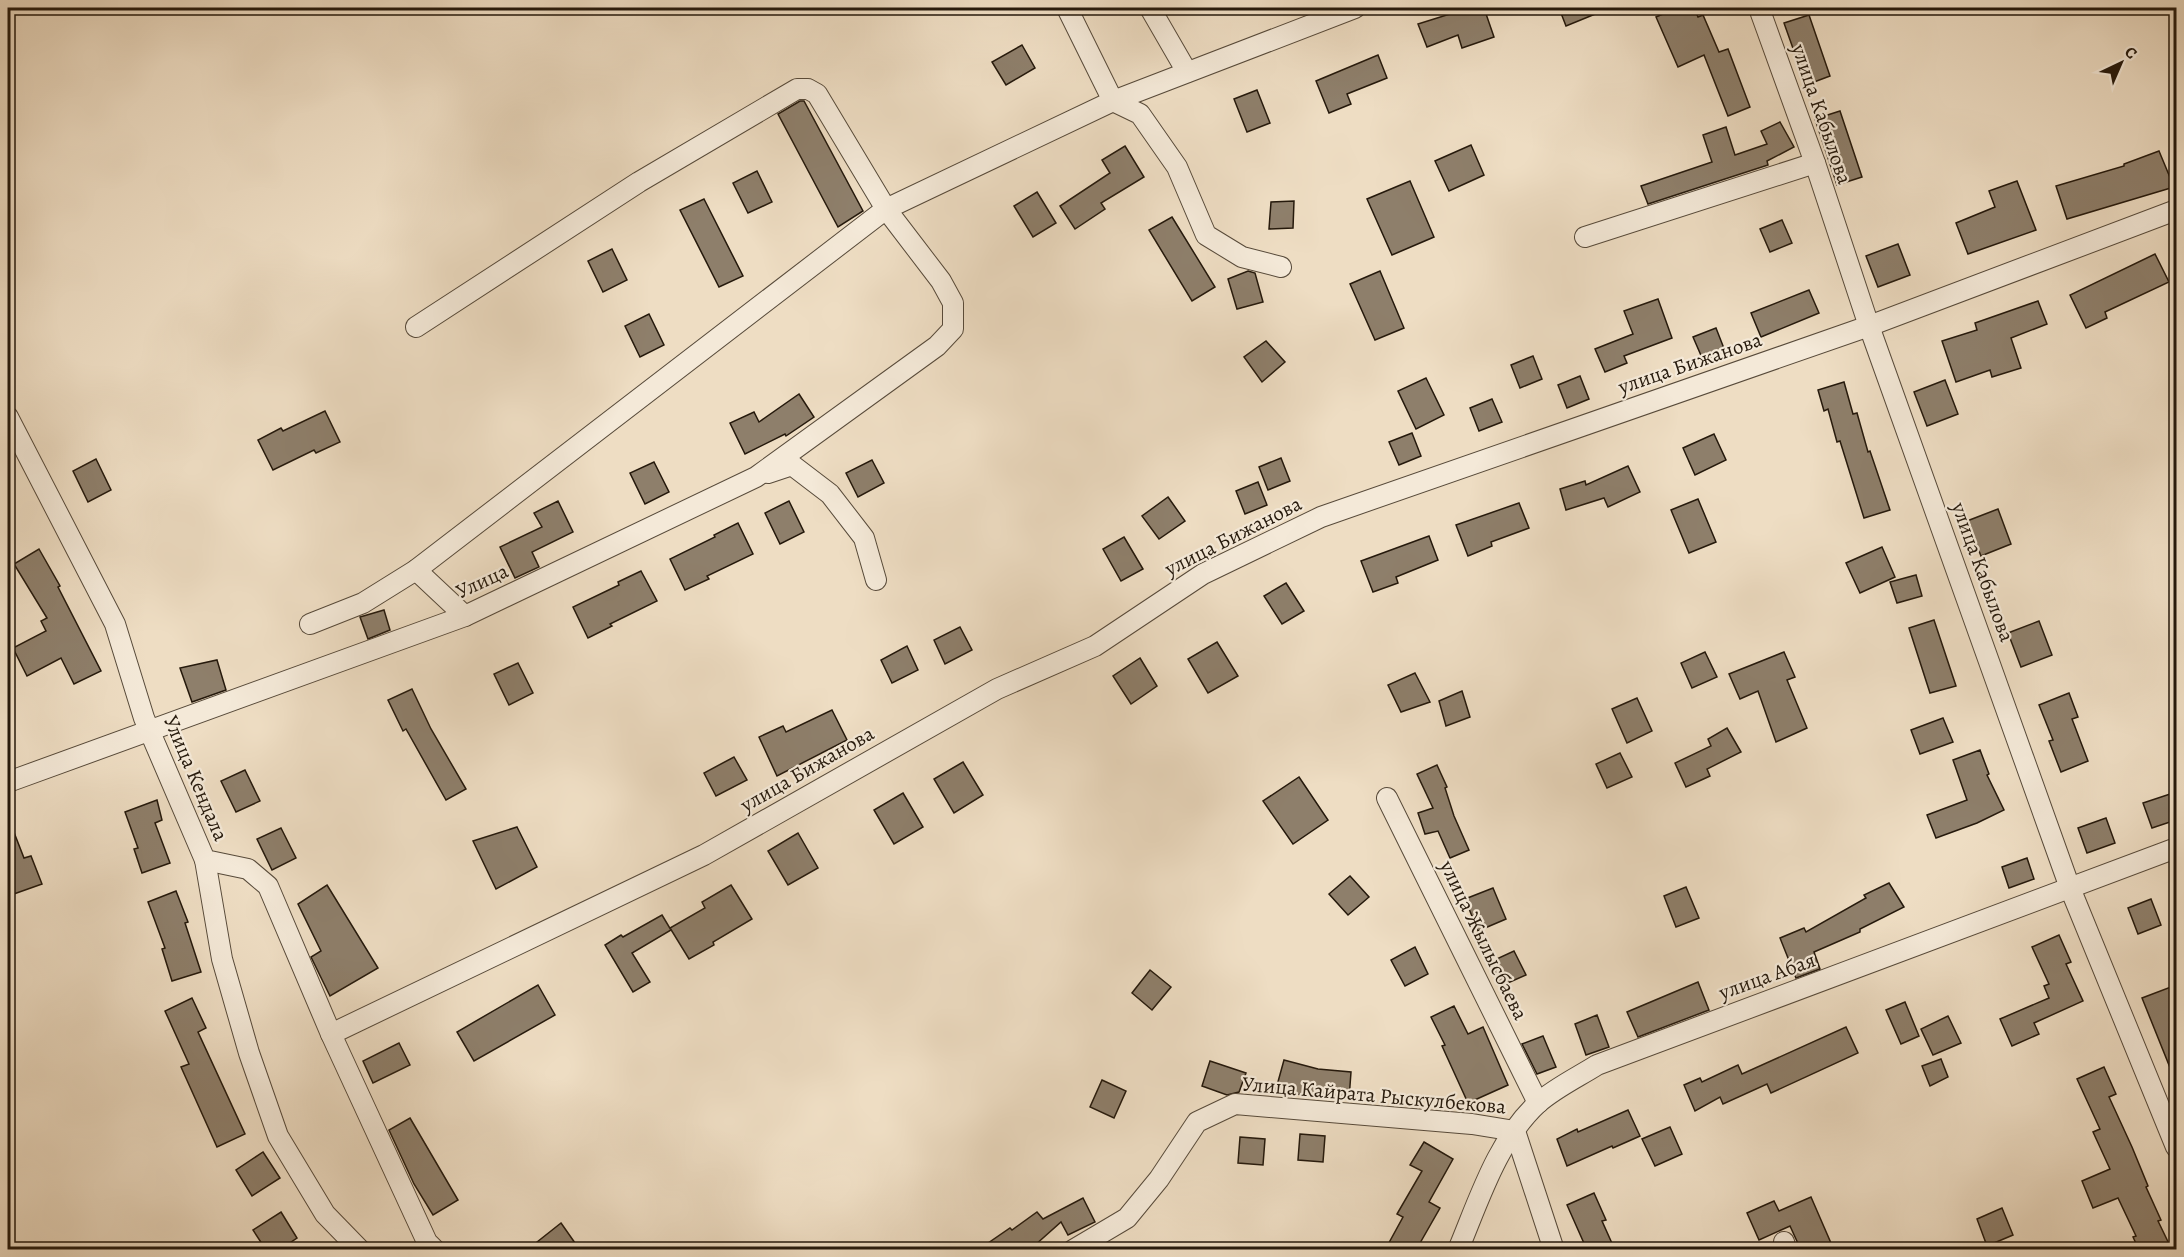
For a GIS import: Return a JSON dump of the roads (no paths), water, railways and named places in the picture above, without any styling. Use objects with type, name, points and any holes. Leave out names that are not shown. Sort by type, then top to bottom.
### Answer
[{"type":"street","points":[[1067,8],[1113,101],[1140,114],[1177,167],[1206,235],[1242,257],[1281,267]]},
{"type":"street","points":[[1150,8],[1187,72]]},
{"type":"street","points":[[310,624],[363,603],[416,570],[886,209],[1113,101],[1355,8]]},
{"type":"street","name":"улица Кабылова","points":[[1759,8],[1815,163],[1869,326],[2070,888],[2176,1147]]},
{"type":"street","points":[[416,327],[639,182],[797,89],[817,94],[886,209]]},
{"type":"street","points":[[1586,237],[1815,163]]},
{"type":"street","name":"Улица","points":[[8,782],[465,616],[756,477],[937,346],[953,329],[953,303],[941,281],[886,209]]},
{"type":"street","name":"улица Бижанова","points":[[331,1034],[704,855],[997,689],[1095,646],[1203,573],[1321,517],[1869,326],[2176,210]]},
{"type":"street","name":"Улица Кендала","points":[[8,417],[115,624],[150,730],[205,860],[248,869],[268,886],[331,1034],[427,1242],[435,1250]]},
{"type":"street","points":[[756,477],[792,465],[830,494],[864,538],[876,580]]},
{"type":"street","points":[[416,570],[465,616]]},
{"type":"street","name":"улица Жылысбаева","points":[[1387,798],[1538,1103]]},
{"type":"street","name":"улица Абая","points":[[1458,1250],[1492,1167],[1515,1131],[1538,1103],[1597,1065],[2176,848]]},
{"type":"street","points":[[205,860],[222,959],[249,1053],[278,1136],[325,1214],[360,1250]]},
{"type":"street","name":"Улица Кайрата Рыскулбекова","points":[[1073,1250],[1127,1218],[1159,1179],[1197,1122],[1235,1104],[1462,1123],[1515,1131]]},
{"type":"street","points":[[1515,1131],[1554,1250]]}]
